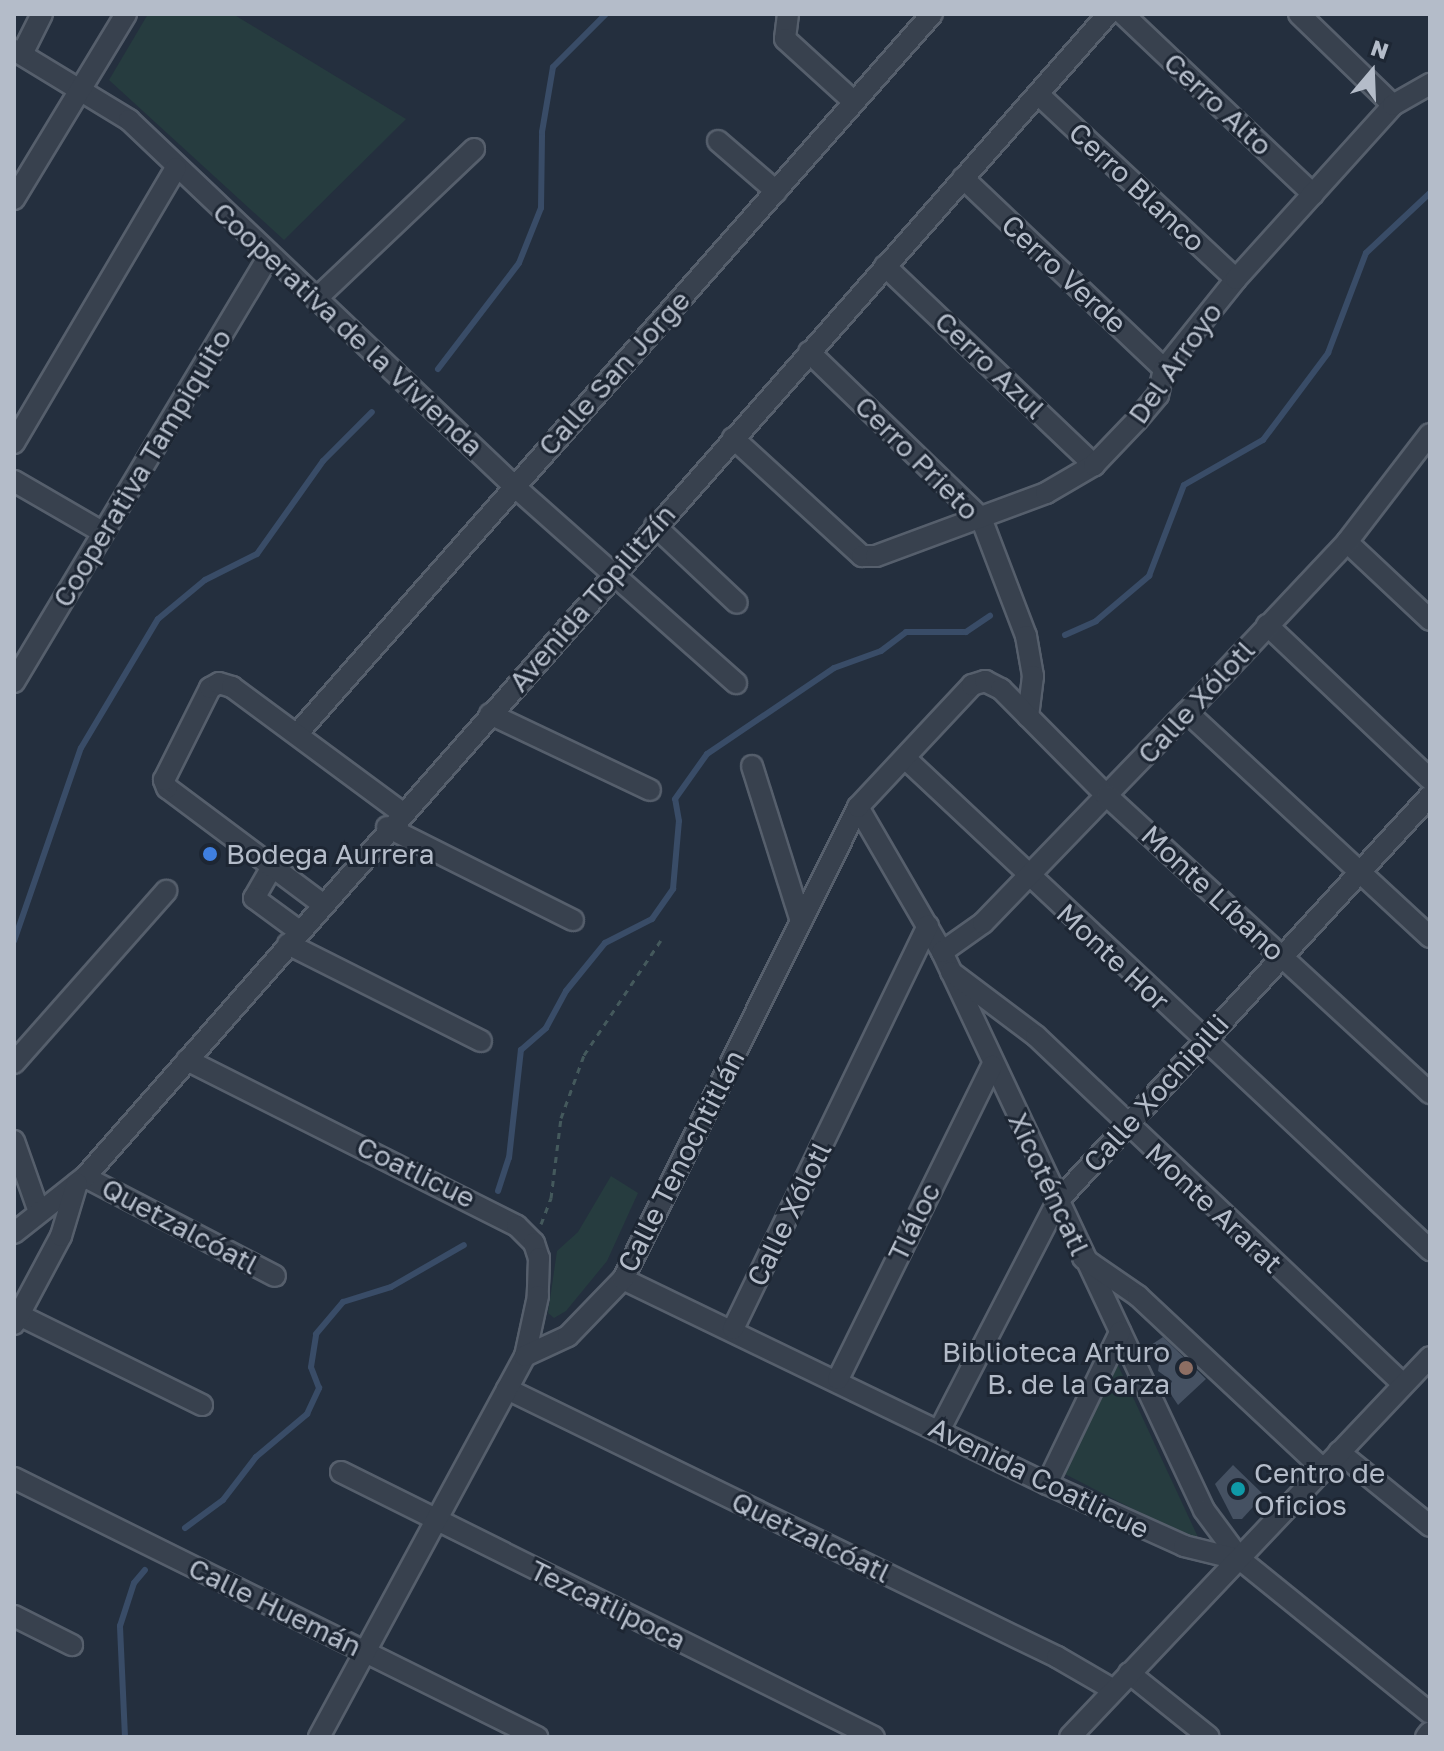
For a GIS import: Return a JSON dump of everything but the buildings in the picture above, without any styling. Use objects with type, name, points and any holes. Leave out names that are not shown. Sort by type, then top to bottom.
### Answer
[{"type":"street","points":[[18,52],[42,14]]},
{"type":"street","points":[[14,199],[126,14]]},
{"type":"street","points":[[788,14],[785,39],[854,102]]},
{"type":"street","name":"Calle San Jorge","points":[[297,734],[932,14]]},
{"type":"street","name":"Avenida Topilitzín","points":[[81,1180],[394,820],[1108,14]]},
{"type":"street","name":"Cerro Alto","points":[[1123,14],[1313,194]]},
{"type":"street","points":[[1299,14],[1393,105]]},
{"type":"street","name":"Cooperativa de la Vivienda","points":[[18,52],[129,120],[176,168],[611,575]]},
{"type":"street","name":"Del Arroyo","points":[[733,438],[862,556],[876,556],[1046,493],[1094,465],[1158,395],[1164,369],[1236,279],[1393,105],[1430,84]]},
{"type":"street","name":"Cerro Blanco","points":[[1038,94],[1236,279]]},
{"type":"street","points":[[718,141],[776,191]]},
{"type":"street","points":[[316,299],[474,149]]},
{"type":"street","points":[[14,443],[176,168]]},
{"type":"street","name":"Cerro Verde","points":[[963,178],[1164,369]]},
{"type":"street","name":"Cooperativa Tampiquito","points":[[14,682],[270,255]]},
{"type":"street","name":"Cerro Azul","points":[[885,266],[1094,465]]},
{"type":"street","name":"Cerro Prieto","points":[[809,352],[981,518],[1026,636],[1033,676],[1028,717]]},
{"type":"street","name":"Calle Xólotl","points":[[942,952],[983,923],[1029,878],[1187,712],[1347,542],[1430,434]]},
{"type":"street","points":[[14,481],[102,532]]},
{"type":"street","points":[[655,526],[737,603]]},
{"type":"street","points":[[1347,542],[1430,620]]},
{"type":"street","points":[[611,575],[736,683]]},
{"type":"street","points":[[1267,625],[1430,779]]},
{"type":"street","name":"Calle Tenochtitlán","points":[[525,1356],[568,1336],[623,1279],[858,807],[972,685],[985,681],[1001,689]]},
{"type":"street","points":[[321,903],[171,793],[164,780],[210,688],[219,683],[232,687],[297,734],[394,820],[573,920]]},
{"type":"street","name":"Monte Líbano","points":[[1001,689],[1107,796],[1430,1093]]},
{"type":"street","points":[[1187,712],[1430,937]]},
{"type":"street","points":[[490,714],[650,790]]},
{"type":"street","name":"Monte Hor","points":[[905,758],[1029,878],[1430,1250]]},
{"type":"street","points":[[752,766],[801,921]]},
{"type":"street","name":"Calle Xochipilli","points":[[939,1431],[1057,1202],[1202,1040],[1430,796]]},
{"type":"street","name":"Xicoténcatl","points":[[858,807],[942,952],[992,1066],[1211,1524],[1241,1560]]},
{"type":"street","points":[[272,867],[256,888],[254,898],[293,937],[481,1041]]},
{"type":"street","points":[[14,1063],[166,891]]},
{"type":"street","name":"Calle Xólotl","points":[[733,1329],[928,926]]},
{"type":"street","name":"Monte Ararat","points":[[951,972],[1036,1036],[1125,1126],[1403,1384]]},
{"type":"street","name":"Coatlicue","points":[[187,1060],[484,1205],[534,1243]]},
{"type":"street","name":"Tláloc","points":[[838,1379],[992,1066]]},
{"type":"street","points":[[14,1141],[39,1212]]},
{"type":"street","points":[[14,1233],[81,1180]]},
{"type":"street","points":[[81,1180],[61,1236],[16,1319],[202,1405]]},
{"type":"street","name":"Quetzalcóatl","points":[[81,1180],[275,1276]]},
{"type":"street","points":[[319,1737],[525,1356],[540,1275],[534,1243]]},
{"type":"street","points":[[1083,1258],[1138,1296],[1323,1469]]},
{"type":"street","name":"Avenida Coatlicue","points":[[623,1279],[838,1379],[1047,1484],[1184,1546],[1241,1560],[1430,1713]]},
{"type":"street","points":[[1047,1484],[1120,1332]]},
{"type":"street","points":[[1070,1737],[1112,1689],[1241,1560],[1430,1357]]},
{"type":"street","name":"Quetzalcóatl","points":[[507,1389],[1043,1650],[1112,1689]]},
{"type":"street","points":[[1339,1452],[1430,1526]]},
{"type":"street","name":"Tezcatlipoca","points":[[341,1472],[874,1737]]},
{"type":"street","name":"Calle Huemán","points":[[14,1478],[537,1737]]},
{"type":"street","points":[[14,1616],[72,1645]]},
{"type":"street","points":[[1129,1673],[1209,1737]]},
{"type":"street","points":[[1426,1737],[1430,1732]]},
{"type":"path","points":[[534,1243],[551,1198],[561,1118],[584,1055],[622,992],[661,940]]},
{"type":"green space","points":[[148,14],[233,14],[406,119],[284,240],[109,80]]},
{"type":"green space","points":[[611,1176],[638,1193],[607,1261],[566,1311],[554,1318],[548,1313],[557,1251],[578,1232]]},
{"type":"green space","points":[[1118,1365],[1197,1535],[1197,1542],[1061,1472]]},
{"type":"waterway","points":[[438,369],[519,263],[541,208],[542,132],[553,67],[606,14]]},
{"type":"waterway","points":[[1065,635],[1096,621],[1149,576],[1184,485],[1263,440],[1328,353],[1366,253],[1430,193]]},
{"type":"waterway","points":[[14,941],[81,748],[158,619],[205,580],[257,554],[323,461],[372,412]]},
{"type":"waterway","points":[[498,1191],[509,1158],[521,1050],[546,1028],[566,991],[605,943],[652,919],[673,889],[679,821],[675,799],[707,754],[834,668],[881,651],[906,632],[966,632],[990,616]]},
{"type":"waterway","points":[[185,1528],[223,1500],[256,1457],[307,1414],[319,1388],[311,1367],[316,1334],[343,1302],[391,1287],[464,1245]]},
{"type":"waterway","points":[[125,1737],[120,1626],[134,1583],[145,1570]]},
{"type":"place","name":"Bodega Aurrera","points":[[210,854]]},
{"type":"place","name":"Biblioteca Arturo B. de la Garza","points":[[1186,1368]]},
{"type":"place","name":"Centro de Oficios","points":[[1238,1489]]}]
